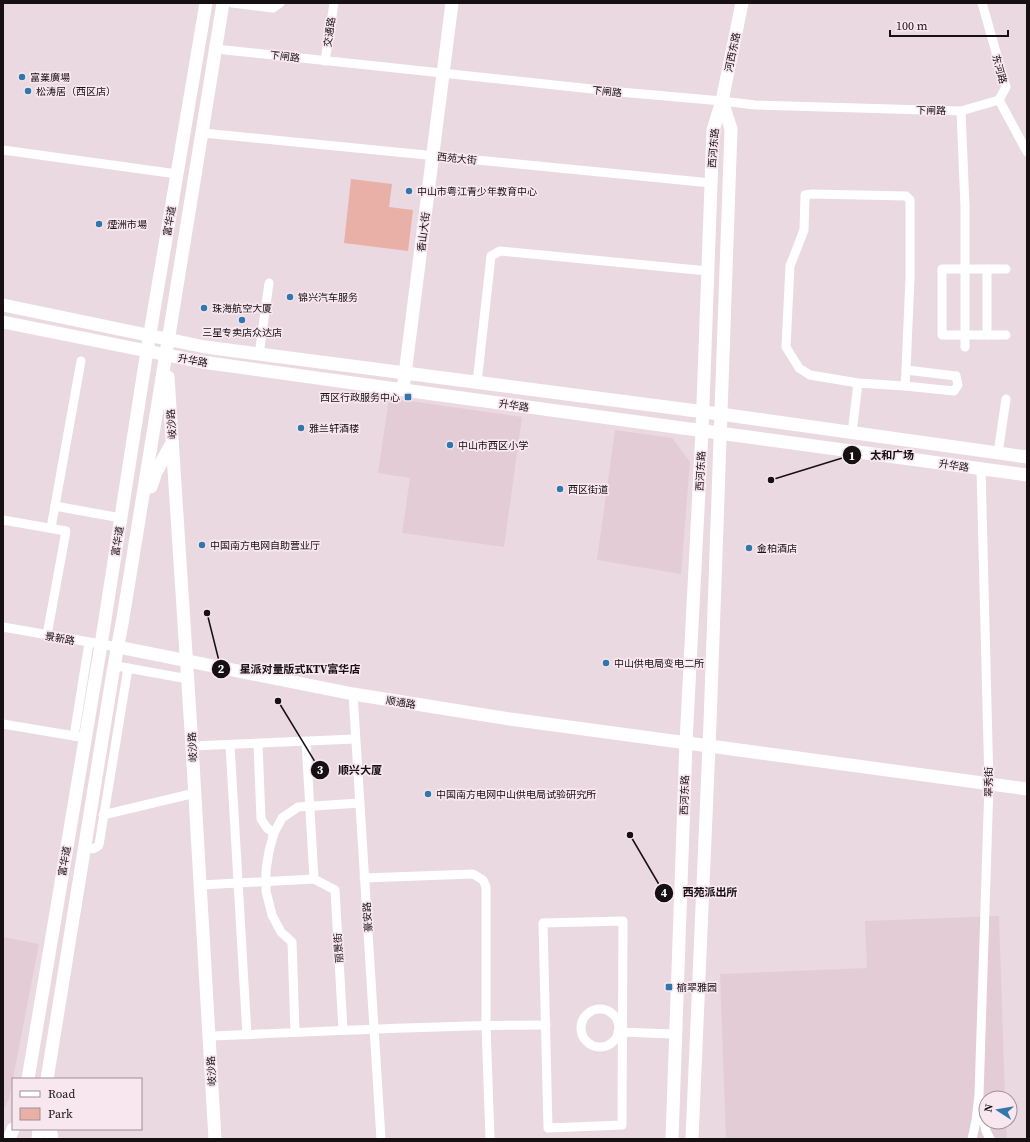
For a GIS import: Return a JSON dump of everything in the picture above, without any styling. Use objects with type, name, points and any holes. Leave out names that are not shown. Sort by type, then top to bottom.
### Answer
[{"type":"street","name":"富华道","points":[[28,1078],[95,644],[121,518],[149,336],[206,3]]},
{"type":"street","name":"富华道","points":[[47,1078],[114,665],[203,134],[223,3]]},
{"type":"street","points":[[232,3],[273,8],[280,3]]},
{"type":"street","name":"交通路","points":[[325,61],[334,3]]},
{"type":"street","name":"香山大街","points":[[404,390],[452,3]]},
{"type":"street","name":"河西东路","points":[[722,101],[742,3]]},
{"type":"street","name":"东河路","points":[[982,3],[1006,87],[999,100],[1027,152]]},
{"type":"street","name":"下闸路","points":[[216,49],[443,74],[755,105],[961,111],[999,100]]},
{"type":"street","name":"西河东路","points":[[671,1136],[686,743],[702,431],[713,130],[722,101]]},
{"type":"street","name":"西河东路","points":[[694,1135],[731,129],[722,101]]},
{"type":"street","points":[[961,111],[965,207],[965,347]]},
{"type":"street","name":"西苑大街","points":[[203,134],[711,183]]},
{"type":"street","points":[[3,150],[177,174]]},
{"type":"street","points":[[904,386],[910,278],[910,200],[906,196],[805,195],[804,230],[790,266],[786,347],[798,368],[810,375],[858,383],[954,391],[958,385],[956,376],[906,370]]},
{"type":"street","points":[[474,400],[491,256],[500,251],[708,271]]},
{"type":"street","points":[[1006,269],[942,269],[942,335],[1006,335]]},
{"type":"street","points":[[987,269],[987,335]]},
{"type":"street","points":[[259,354],[269,283]]},
{"type":"street","name":"升华路","points":[[3,305],[205,347],[720,414],[1027,456]]},
{"type":"street","name":"升华路","points":[[3,322],[202,362],[1027,475]]},
{"type":"street","name":"岐沙路","points":[[166,355],[187,661],[215,1139]]},
{"type":"street","points":[[51,528],[81,361]]},
{"type":"street","points":[[852,433],[858,383]]},
{"type":"street","points":[[998,453],[1006,399]]},
{"type":"street","points":[[138,525],[156,472],[172,443]]},
{"type":"street","points":[[129,465],[148,468]]},
{"type":"street","name":"翠秀街","points":[[979,1090],[989,784],[982,469]]},
{"type":"street","points":[[56,506],[121,518]]},
{"type":"street","points":[[3,520],[66,531],[47,635]]},
{"type":"street","name":"景新路","points":[[3,627],[118,647]]},
{"type":"street","name":"顺通路","points":[[118,647],[353,694],[510,719],[1027,789]]},
{"type":"street","points":[[114,665],[188,679]]},
{"type":"street","points":[[85,848],[92,849],[96,848],[98,845],[128,668]]},
{"type":"street","name":"豪安路","points":[[353,694],[381,1139]]},
{"type":"street","points":[[3,724],[80,737]]},
{"type":"street","points":[[192,746],[355,740]]},
{"type":"street","points":[[200,885],[314,879],[306,742]]},
{"type":"street","points":[[258,744],[261,819],[267,828],[274,833]]},
{"type":"street","points":[[230,745],[247,1034]]},
{"type":"street","points":[[103,815],[195,793]]},
{"type":"street","points":[[295,1032],[292,942],[281,932],[272,915],[266,891],[266,870],[274,833],[282,818],[298,807],[360,803]]},
{"type":"street","points":[[364,878],[473,874],[483,880],[486,887],[486,1025],[490,1139]]},
{"type":"street","name":"丽景街","points":[[314,879],[335,890],[343,1030]]},
{"type":"street","points":[[623,921],[620,1032],[622,1125],[548,1128],[546,1025],[544,923],[623,921]]},
{"type":"street","points":[[602,1009],[608,1011],[617,1020],[620,1032],[613,1042],[607,1046],[595,1047],[584,1039],[581,1027],[582,1021],[590,1012],[602,1009]]},
{"type":"street","points":[[209,1036],[374,1028],[546,1025]]},
{"type":"street","points":[[620,1032],[675,1034]]},
{"type":"street","points":[[972,1139],[978,1104]]},
{"type":"street","points":[[8,1139],[12,1130]]},
{"type":"shaded area","name":"中山市西区小学","points":[[389,398],[522,417],[504,547],[402,533],[410,478],[378,473]]},
{"type":"shaded area","points":[[615,430],[672,438],[690,462],[681,574],[597,560]]},
{"type":"shaded area","points":[[999,916],[1005,1090],[978,1090],[978,1130],[1006,1130],[1007,1139],[726,1139],[720,974],[867,968],[865,921]]},
{"type":"shaded area","points":[[3,937],[39,944],[9,1099],[3,1110]]},
{"type":"green space","points":[[351,179],[392,184],[389,207],[413,210],[408,251],[344,243]]},
{"type":"place","name":"富業廣場","points":[[22,77]]},
{"type":"place","name":"松涛居（西区店）","points":[[28,91]]},
{"type":"place","name":"中山市粤江青少年教育中心","points":[[409,191]]},
{"type":"place","name":"煙洲市場","points":[[99,224]]},
{"type":"place","name":"锦兴汽车服务","points":[[290,297]]},
{"type":"place","name":"珠海航空大厦","points":[[204,308]]},
{"type":"place","name":"三星专卖店众达店","points":[[242,320]]},
{"type":"place","name":"西区行政服务中心","points":[[408,397]]},
{"type":"place","name":"雅兰轩酒楼","points":[[301,428]]},
{"type":"place","name":"中山市西区小学","points":[[450,445]]},
{"type":"place","name":"太和广场","points":[[771,480]]},
{"type":"place","name":"西区街道","points":[[560,489]]},
{"type":"place","name":"中国南方电网自助营业厅","points":[[202,545]]},
{"type":"place","name":"金柏酒店","points":[[749,548]]},
{"type":"place","name":"星派对量版式KTV富华店","points":[[207,613]]},
{"type":"place","name":"中山供电局变电二所","points":[[606,663]]},
{"type":"place","name":"顺兴大厦","points":[[278,701]]},
{"type":"place","name":"中国南方电网中山供电局试验研究所","points":[[428,794]]},
{"type":"place","name":"西苑派出所","points":[[630,835]]},
{"type":"place","name":"榆翠雅园","points":[[669,987]]}]
